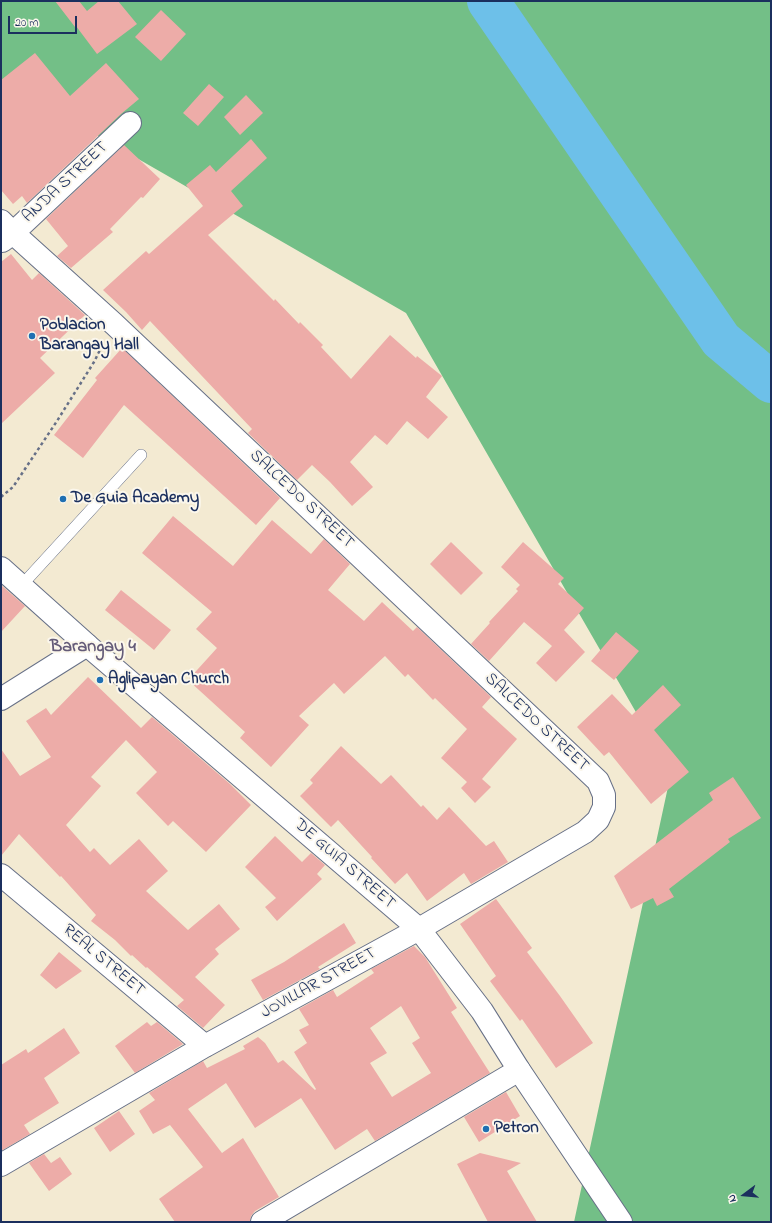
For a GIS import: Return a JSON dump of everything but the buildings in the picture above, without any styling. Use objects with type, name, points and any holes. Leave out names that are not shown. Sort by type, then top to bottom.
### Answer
[{"type":"street","name":"ANDA STREET","points":[[5,232],[130,123]]},
{"type":"street","name":"SALCEDO STREET","points":[[5,232],[114,324],[598,781]]},
{"type":"street","name":"DE GUIA STREET","points":[[1,568],[88,645],[419,929],[482,1011],[519,1070],[621,1222]]},
{"type":"street","points":[[1,699],[88,645]]},
{"type":"street","name":"JOVILLAR STREET","points":[[1,1164],[205,1046],[419,929],[585,832],[598,820],[604,807],[604,795],[598,781]]},
{"type":"street","name":"REAL STREET","points":[[1,875],[205,1046]]},
{"type":"street","points":[[262,1222],[519,1070]]},
{"type":"lane","points":[[21,586],[141,455]]},
{"type":"path","points":[[1,496],[13,487],[57,421],[94,362],[114,324]]},
{"type":"green space","points":[[1,1],[771,1],[771,1222],[574,1222],[671,773],[406,313],[1,80]]},
{"type":"waterway","points":[[488,1],[721,340],[771,382]]},
{"type":"place","name":"Poblacion Barangay Hall","points":[[32,336]]},
{"type":"place","name":"De Guia Academy","points":[[63,499]]},
{"type":"place","name":"Aglipayan Church","points":[[100,680]]},
{"type":"place","name":"Petron","points":[[486,1129]]},
{"type":"district","name":"Barangay 4","points":[[93,648]]}]
